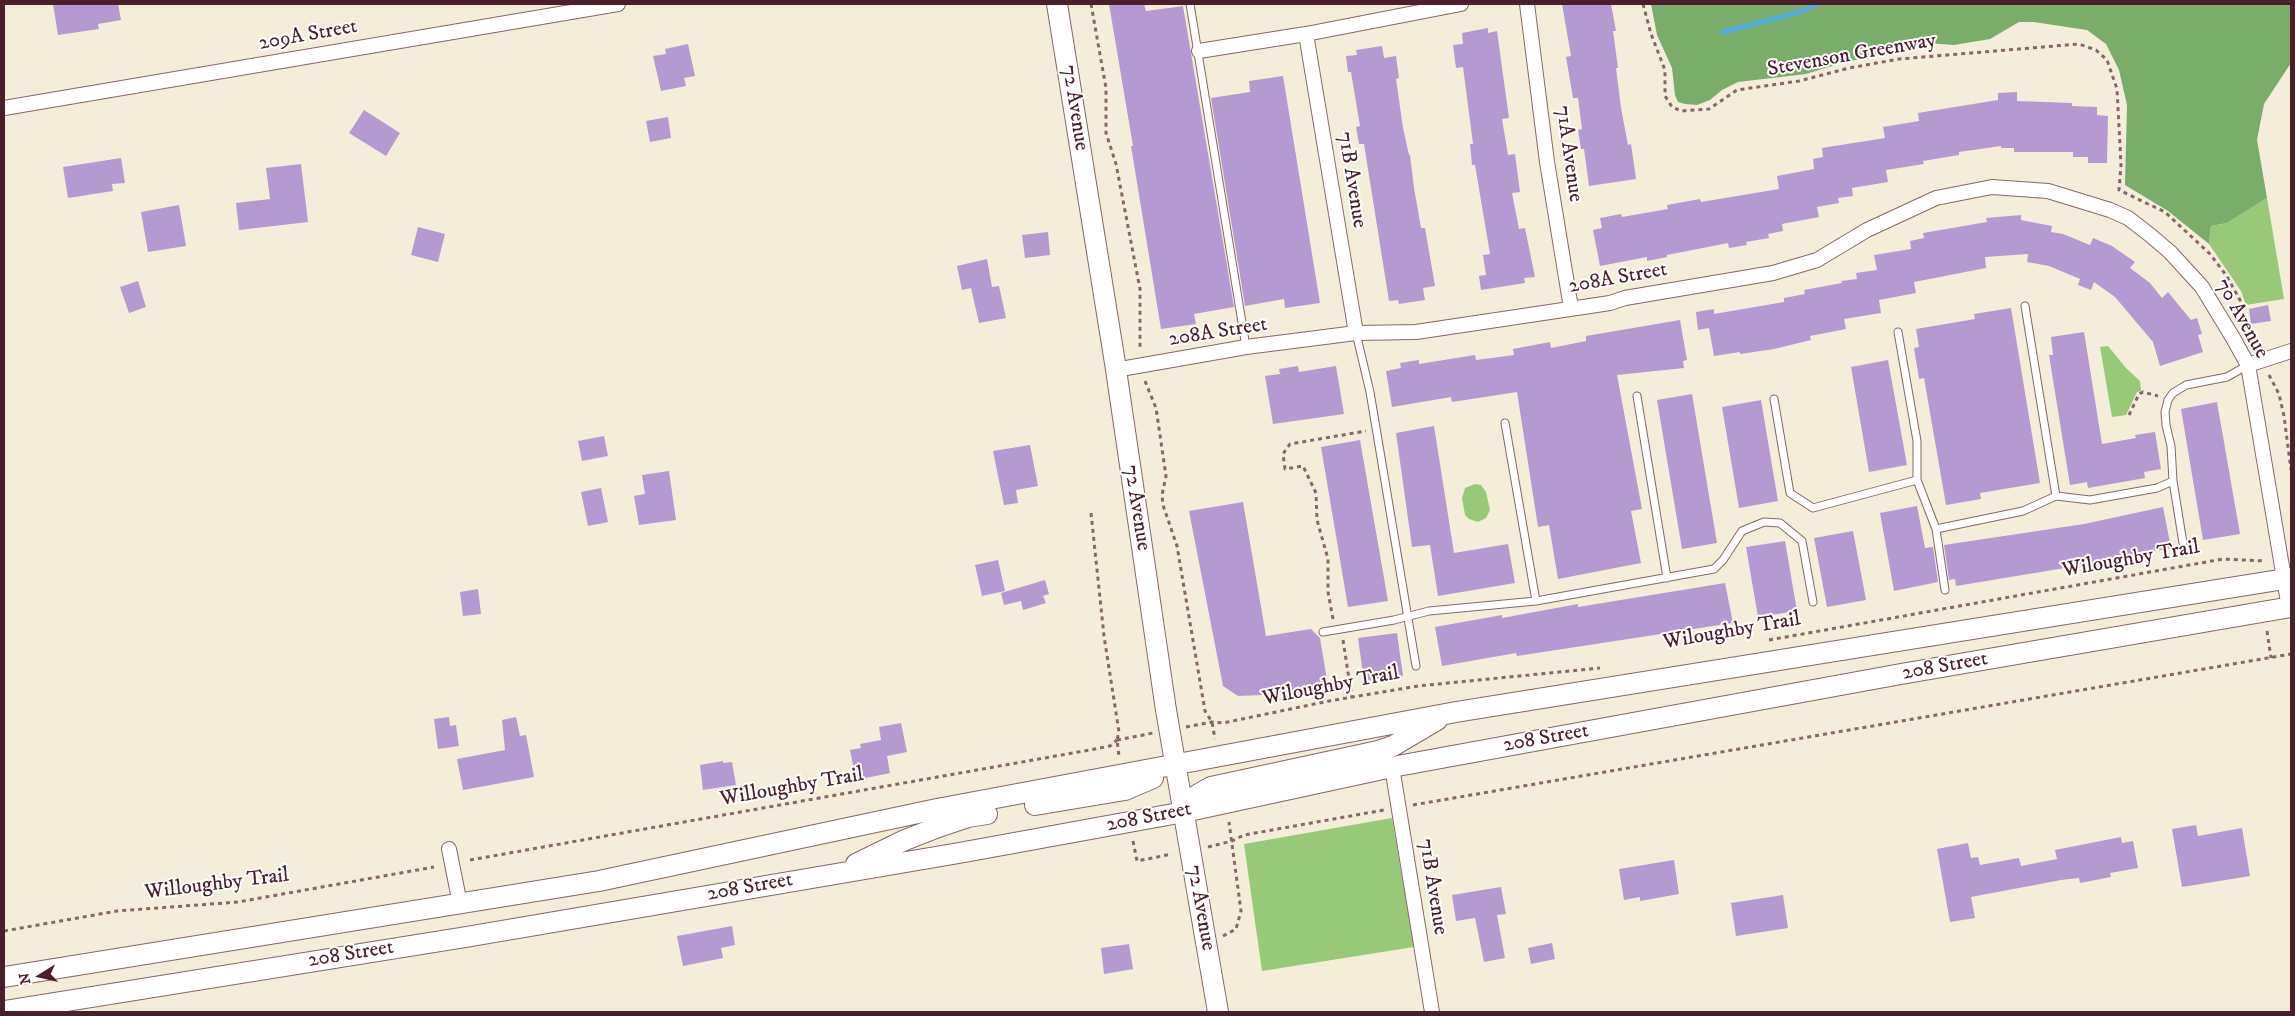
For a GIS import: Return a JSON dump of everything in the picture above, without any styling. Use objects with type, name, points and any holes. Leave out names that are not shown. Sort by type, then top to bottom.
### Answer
[{"type":"main road","name":"72 Avenue","points":[[1057,4],[1176,765],[1218,1012]]},
{"type":"main road","name":"208 Street","points":[[4,977],[599,881],[937,809],[1456,712],[2287,578]]},
{"type":"main road","name":"208 Street","points":[[4,1010],[456,938],[835,874],[1184,812],[1392,767],[1901,674],[2290,607]]},
{"type":"main road","points":[[1184,812],[1197,795],[1211,787],[1378,751],[1393,746],[1415,734],[1428,724],[1456,712]]},
{"type":"main road","points":[[835,874],[905,840],[968,817],[1125,790],[1155,778],[1176,765]]},
{"type":"street","name":"209A Street","points":[[4,108],[618,4]]},
{"type":"street","points":[[1199,51],[1306,34],[1461,4]]},
{"type":"street","name":"71A Avenue","points":[[1527,4],[1547,162],[1571,308]]},
{"type":"street","name":"71B Avenue","points":[[1306,34],[1356,333]]},
{"type":"street","name":"208A Street","points":[[1115,370],[1246,347],[1356,333],[1416,332],[1571,308],[1773,273],[1817,260],[1867,230],[1936,198],[1992,187],[2048,191],[2110,210]]},
{"type":"street","name":"70 Avenue","points":[[2110,210],[2128,218],[2150,235],[2170,252],[2202,287],[2248,365],[2287,578],[2290,607]]},
{"type":"street","points":[[2248,365],[2291,351]]},
{"type":"street","name":"71B Avenue","points":[[1392,767],[1432,1012]]},
{"type":"street","points":[[449,849],[460,904]]},
{"type":"lane","points":[[1190,4],[1246,347]]},
{"type":"lane","points":[[2025,306],[2056,496]]},
{"type":"lane","points":[[1898,332],[1917,440],[1917,480],[1936,529],[1945,590]]},
{"type":"lane","points":[[1356,333],[1370,392],[1416,666]]},
{"type":"lane","points":[[2184,543],[2173,482],[2171,446],[2165,412],[2168,400],[2173,393],[2186,385],[2227,377],[2248,365]]},
{"type":"lane","points":[[1637,396],[1667,578]]},
{"type":"lane","points":[[1774,399],[1790,493],[1813,508],[1917,480]]},
{"type":"lane","points":[[1505,423],[1536,601]]},
{"type":"lane","points":[[1936,529],[2023,511],[2056,496],[2090,500],[2157,488],[2173,482]]},
{"type":"lane","points":[[1323,632],[1394,620],[1429,610],[1536,601],[1714,570],[1742,531],[1764,522],[1780,523],[1802,541],[1813,602]]},
{"type":"path","name":"Stevenson Greenway","points":[[1643,4],[1651,34],[1665,70],[1665,96],[1672,107],[1680,111],[1709,109],[1737,90],[1799,81],[1849,68],[1899,59],[2079,44],[2096,50],[2107,60],[2117,89],[2121,165],[2119,190]]},
{"type":"path","points":[[2129,415],[2139,394],[2143,392],[2168,400]]},
{"type":"path","points":[[1352,698],[1343,638],[1332,617],[1328,598],[1328,559],[1317,520],[1316,494],[1303,466],[1285,470],[1283,454],[1290,444],[1366,431]]},
{"type":"path","name":"Willoughby Trail","points":[[470,860],[1110,746],[1116,740],[1119,732],[1104,636],[1091,514]]},
{"type":"path","name":"Wiloughby Trail","points":[[1761,642],[2223,559],[2257,561]]},
{"type":"path","points":[[2176,567],[2177,574]]},
{"type":"path","points":[[1410,806],[2291,654]]},
{"type":"path","name":"Wiloughby Trail","points":[[1212,722],[1223,723],[1418,686],[1605,667]]},
{"type":"path","points":[[1206,944],[1236,929],[1241,911],[1232,841],[1244,835],[1390,809]]},
{"type":"path","name":"Willoughby Trail","points":[[4,931],[117,911],[238,902],[434,867]]},
{"type":"green space","points":[[1651,4],[2291,4],[2291,63],[2264,104],[2257,140],[2267,198],[2227,223],[2211,226],[2209,244],[2168,211],[2125,185],[2127,105],[2119,70],[2106,44],[2087,30],[2034,22],[2019,22],[1990,39],[1954,45],[1927,43],[1912,49],[1845,62],[1806,74],[1738,82],[1722,90],[1710,100],[1697,105],[1678,102],[1675,95],[1672,68],[1657,35]]},
{"type":"green space","points":[[2267,198],[2284,299],[2246,305],[2241,291],[2209,244],[2211,226],[2227,223]]},
{"type":"green space","points":[[2108,346],[2126,368],[2140,381],[2141,391],[2137,392],[2126,415],[2112,417],[2100,347]]},
{"type":"green space","points":[[1475,484],[1481,485],[1486,492],[1490,510],[1486,518],[1478,522],[1469,519],[1465,515],[1462,498],[1465,488]]},
{"type":"green space","points":[[1392,818],[1414,947],[1262,971],[1244,844]]},
{"type":"building","points":[[53,4],[118,4],[121,20],[98,24],[99,29],[58,35]]},
{"type":"building","points":[[1109,4],[1144,4],[1146,11],[1183,6],[1234,307],[1194,314],[1196,324],[1161,329]]},
{"type":"building","points":[[1562,4],[1611,4],[1616,31],[1613,31],[1621,108],[1628,145],[1631,144],[1636,179],[1589,186],[1584,149],[1581,149],[1578,130],[1582,129],[1578,98],[1573,98],[1566,57],[1571,56]]},
{"type":"building","points":[[1488,28],[1488,33],[1497,31],[1509,118],[1502,119],[1508,155],[1515,154],[1520,192],[1512,193],[1519,229],[1525,228],[1535,277],[1524,278],[1525,283],[1481,290],[1479,276],[1486,275],[1483,255],[1490,254],[1475,165],[1472,165],[1470,144],[1473,144],[1463,67],[1456,68],[1453,45],[1463,44],[1462,33]]},
{"type":"building","points":[[688,44],[695,76],[684,78],[686,86],[661,91],[653,56],[666,54],[665,49]]},
{"type":"building","points":[[1382,46],[1384,58],[1396,56],[1399,78],[1396,79],[1403,128],[1410,155],[1421,228],[1425,228],[1435,286],[1423,288],[1425,300],[1399,304],[1398,300],[1389,301],[1364,144],[1359,144],[1356,127],[1360,126],[1351,72],[1348,72],[1346,56],[1357,55],[1356,50]]},
{"type":"building","points":[[1283,76],[1320,303],[1285,308],[1284,299],[1245,306],[1211,98],[1250,92],[1249,81]]},
{"type":"building","points":[[2017,92],[2017,101],[2072,103],[2072,106],[2097,107],[2097,115],[2108,116],[2107,163],[2088,163],[2088,157],[2073,157],[2073,152],[2014,152],[2014,148],[2001,148],[2001,146],[1959,152],[1959,155],[1923,161],[1924,164],[1886,170],[1888,182],[1852,188],[1853,196],[1838,198],[1839,203],[1817,207],[1819,217],[1782,224],[1783,231],[1768,234],[1769,238],[1746,242],[1747,245],[1729,248],[1728,243],[1667,255],[1667,257],[1647,261],[1647,257],[1600,266],[1593,230],[1602,228],[1600,218],[1621,214],[1622,217],[1668,209],[1667,205],[1700,199],[1701,202],[1779,189],[1777,176],[1814,169],[1813,159],[1823,157],[1822,148],[1885,138],[1883,127],[1919,121],[1918,113],[1998,100],[1998,93]]},
{"type":"building","points":[[364,110],[400,133],[386,156],[349,133]]},
{"type":"building","points":[[668,117],[671,138],[650,142],[646,121]]},
{"type":"building","points":[[121,158],[125,183],[112,184],[113,191],[68,198],[63,167]]},
{"type":"building","points":[[301,164],[308,222],[239,230],[236,203],[270,199],[266,168]]},
{"type":"building","points":[[179,205],[186,246],[148,252],[141,212]]},
{"type":"building","points":[[2021,215],[2021,220],[2052,226],[2051,232],[2063,234],[2090,245],[2093,238],[2112,246],[2135,262],[2130,268],[2150,283],[2162,298],[2168,292],[2191,320],[2197,318],[2202,334],[2198,335],[2203,352],[2160,366],[2153,342],[2115,297],[2094,282],[2091,290],[2078,285],[2080,279],[2049,266],[2027,262],[2028,254],[1985,257],[1986,268],[1914,282],[1916,293],[1879,300],[1881,313],[1844,319],[1846,329],[1810,336],[1811,340],[1774,349],[1714,356],[1709,328],[1698,330],[1696,312],[1714,309],[1714,314],[1784,302],[1784,298],[1805,294],[1804,290],[1857,279],[1856,273],[1877,270],[1874,255],[1911,249],[1910,241],[1924,238],[1923,233],[1987,222],[1986,218]]},
{"type":"building","points":[[418,227],[445,234],[438,262],[411,255]]},
{"type":"building","points":[[1048,232],[1050,255],[1025,258],[1022,235]]},
{"type":"building","points":[[987,259],[992,287],[999,286],[1006,318],[979,323],[971,288],[962,290],[957,266]]},
{"type":"building","points":[[138,281],[146,307],[129,313],[120,287]]},
{"type":"building","points":[[2268,305],[2271,321],[2251,324],[2249,309]]},
{"type":"building","points":[[2011,308],[2040,483],[1980,493],[1981,499],[1946,505],[1924,378],[1919,379],[1914,348],[1919,347],[1916,329],[1975,319],[1974,314]]},
{"type":"building","points":[[1680,320],[1687,360],[1683,361],[1684,368],[1617,375],[1642,509],[1631,511],[1641,563],[1558,579],[1549,525],[1538,527],[1517,392],[1452,402],[1451,397],[1392,407],[1386,371],[1401,368],[1400,363],[1419,360],[1419,364],[1475,355],[1476,360],[1514,355],[1513,349],[1550,342],[1551,348],[1586,341],[1586,336]]},
{"type":"building","points":[[2084,332],[2102,444],[2136,438],[2135,435],[2155,432],[2161,469],[2144,472],[2145,478],[2088,488],[2087,482],[2070,485],[2049,355],[2053,355],[2051,337]]},
{"type":"building","points":[[1888,360],[1907,465],[1869,472],[1851,367]]},
{"type":"building","points":[[1298,366],[1299,372],[1336,366],[1344,414],[1273,424],[1265,376],[1280,374],[1279,369]]},
{"type":"building","points":[[1692,394],[1717,543],[1682,549],[1657,400]]},
{"type":"building","points":[[1761,400],[1778,501],[1739,508],[1722,407]]},
{"type":"building","points":[[2217,402],[2240,534],[2203,540],[2181,409]]},
{"type":"building","points":[[1434,426],[1454,553],[1508,544],[1515,583],[1438,596],[1430,545],[1412,547],[1396,433]]},
{"type":"building","points":[[604,436],[608,456],[582,461],[578,441]]},
{"type":"building","points":[[1360,440],[1388,601],[1348,607],[1321,447]]},
{"type":"building","points":[[1030,445],[1038,486],[1016,490],[1018,503],[1004,505],[993,451]]},
{"type":"building","points":[[669,471],[676,520],[639,525],[634,496],[645,494],[642,475]]},
{"type":"building","points":[[601,488],[608,522],[588,526],[581,492]]},
{"type":"building","points":[[1243,502],[1266,636],[1311,629],[1320,638],[1329,692],[1238,696],[1223,686],[1189,511]]},
{"type":"building","points":[[1917,506],[1925,548],[1933,547],[1938,582],[1894,591],[1880,513]]},
{"type":"building","points":[[2163,507],[2171,548],[2101,562],[1956,586],[1955,579],[1949,580],[1944,545],[2084,524]]},
{"type":"building","points":[[1853,531],[1866,600],[1827,607],[1814,538]]},
{"type":"building","points":[[1785,541],[1797,611],[1758,617],[1746,547]]},
{"type":"building","points":[[998,560],[1005,591],[982,596],[975,565]]},
{"type":"building","points":[[1045,580],[1049,594],[1043,596],[1046,603],[1023,610],[1021,601],[1004,605],[1001,593]]},
{"type":"building","points":[[1725,583],[1733,623],[1517,656],[1516,653],[1442,666],[1435,627],[1502,615],[1502,618],[1578,604],[1578,607]]},
{"type":"building","points":[[478,589],[481,614],[463,616],[460,592]]},
{"type":"building","points":[[1397,633],[1403,676],[1364,681],[1358,638]]},
{"type":"building","points":[[449,717],[450,726],[456,725],[459,746],[438,749],[434,719]]},
{"type":"building","points":[[516,717],[520,736],[526,735],[534,777],[463,790],[457,759],[505,750],[502,720]]},
{"type":"building","points":[[901,723],[907,752],[887,756],[890,773],[856,780],[850,750],[861,748],[860,744],[881,740],[879,727]]},
{"type":"building","points":[[723,761],[723,763],[732,762],[736,785],[703,790],[700,765]]},
{"type":"building","points":[[2196,825],[2198,836],[2242,828],[2250,876],[2182,887],[2172,829]]},
{"type":"building","points":[[2121,837],[2122,843],[2133,841],[2138,868],[2110,873],[2111,877],[2080,883],[2079,878],[2061,880],[1971,897],[1975,918],[1950,922],[1937,849],[1968,843],[1971,858],[1978,857],[1980,865],[2019,858],[2021,866],[2057,859],[2055,850]]},
{"type":"building","points":[[1674,860],[1679,894],[1640,901],[1640,897],[1624,900],[1619,869]]},
{"type":"building","points":[[1501,887],[1506,914],[1497,915],[1505,958],[1484,962],[1475,918],[1456,921],[1452,895]]},
{"type":"building","points":[[1783,895],[1788,928],[1736,936],[1731,903]]},
{"type":"building","points":[[732,926],[735,945],[721,948],[723,958],[683,966],[677,936]]},
{"type":"building","points":[[1552,943],[1555,959],[1531,964],[1528,948]]},
{"type":"building","points":[[1129,944],[1133,969],[1104,974],[1101,948]]},
{"type":"waterway","points":[[1723,32],[1797,13],[1818,4]]}]
